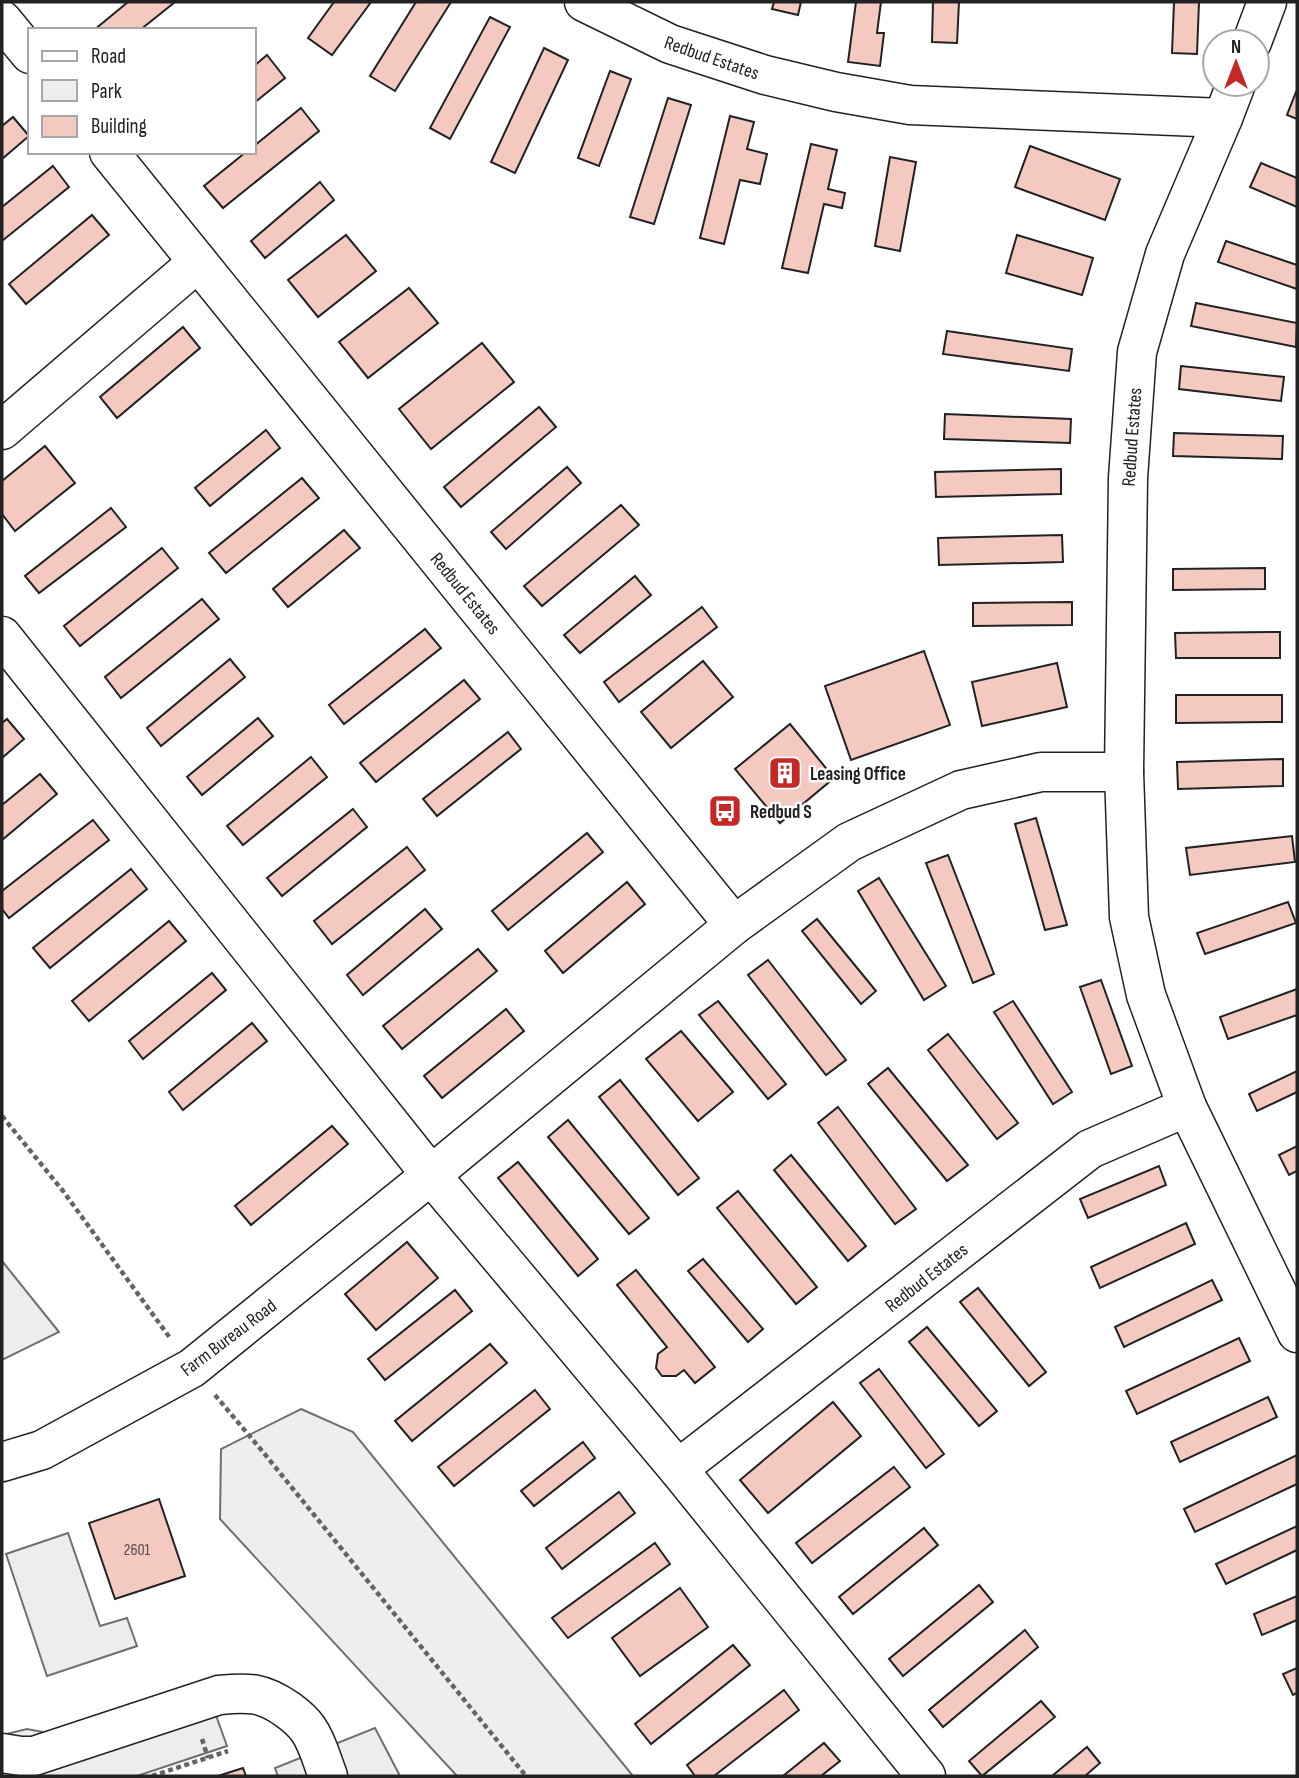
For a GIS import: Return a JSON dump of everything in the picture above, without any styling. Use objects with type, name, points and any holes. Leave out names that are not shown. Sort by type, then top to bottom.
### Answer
[{"type":"street","name":"Redbud Estates","points":[[584,2],[670,44],[765,75],[910,105],[1229,101],[1165,254],[1137,352],[1128,478],[1124,772],[1129,918],[1146,995],[1187,1107],[1297,1333]]},
{"type":"street","points":[[1257,28],[1267,2]]},
{"type":"street","points":[[2,20],[28,52]]},
{"type":"street","name":"Redbud Estates","points":[[111,154],[734,925]]},
{"type":"street","points":[[2,430],[198,262]]},
{"type":"street","points":[[2,636],[431,1175],[678,1469],[926,1776]]},
{"type":"street","points":[[431,1175],[734,925],[849,842],[961,790],[1041,772],[1124,772]]},
{"type":"street","name":"Redbud Estates","points":[[678,1469],[1090,1149],[1187,1107]]},
{"type":"street","name":"Farm Bureau Road","points":[[2,1462],[42,1450],[192,1368],[431,1175]]},
{"type":"street","points":[[2,1753],[34,1756],[219,1695],[247,1693],[273,1699],[307,1727],[328,1776]]},
{"type":"path","points":[[2,1116],[63,1191],[192,1368],[526,1776]]},
{"type":"path","points":[[152,1776],[228,1751]]},
{"type":"green space","points":[[301,1409],[353,1432],[633,1776],[457,1776],[220,1519],[221,1449]]},
{"type":"shaded area","points":[[2,1261],[59,1332],[2,1360]]},
{"type":"shaded area","points":[[68,1533],[100,1626],[127,1618],[137,1646],[47,1676],[6,1554]]},
{"type":"shaded area","points":[[204,1682],[227,1746],[137,1776],[2,1776],[2,1735],[27,1729],[48,1733]]},
{"type":"shaded area","points":[[375,1728],[400,1776],[278,1776],[275,1768]]},
{"type":"building","points":[[128,2],[175,2],[142,28],[96,28]]},
{"type":"building","points":[[334,2],[371,2],[332,55],[308,38]]},
{"type":"building","points":[[416,2],[451,2],[395,91],[370,76]]},
{"type":"building","points":[[774,2],[801,2],[798,15],[772,9]]},
{"type":"building","points":[[856,2],[881,2],[877,33],[884,33],[880,66],[848,62]]},
{"type":"building","points":[[933,2],[959,2],[957,43],[932,42]]},
{"type":"building","points":[[1174,2],[1199,2],[1197,54],[1172,53]]},
{"type":"building","points":[[490,17],[510,27],[450,139],[430,128]]},
{"type":"building","points":[[544,48],[568,60],[515,173],[491,162]]},
{"type":"building","points":[[267,55],[285,78],[256,101],[256,64]]},
{"type":"building","points":[[610,71],[631,79],[599,166],[578,158]]},
{"type":"building","points":[[1297,93],[1297,119],[1287,115]]},
{"type":"building","points":[[668,98],[691,105],[654,224],[630,217]]},
{"type":"building","points":[[301,108],[319,131],[223,208],[204,186],[244,154],[256,154],[256,144]]},
{"type":"building","points":[[730,116],[754,122],[747,149],[767,154],[760,184],[740,180],[724,244],[700,238]]},
{"type":"building","points":[[13,117],[28,137],[2,159],[2,126]]},
{"type":"building","points":[[811,144],[837,150],[828,189],[845,193],[842,208],[824,204],[808,273],[782,268]]},
{"type":"building","points":[[1030,146],[1120,179],[1105,220],[1015,187]]},
{"type":"building","points":[[890,157],[916,162],[900,251],[875,246]]},
{"type":"building","points":[[1261,163],[1297,178],[1297,207],[1250,187]]},
{"type":"building","points":[[53,166],[69,187],[2,241],[2,207]]},
{"type":"building","points":[[320,182],[334,200],[265,258],[251,241]]},
{"type":"building","points":[[92,215],[109,235],[26,304],[9,284]]},
{"type":"building","points":[[346,235],[376,271],[318,317],[288,280]]},
{"type":"building","points":[[1017,235],[1093,258],[1082,295],[1006,273]]},
{"type":"building","points":[[1226,241],[1297,265],[1297,289],[1218,262]]},
{"type":"building","points":[[409,288],[438,323],[368,378],[339,342]]},
{"type":"building","points":[[1196,303],[1297,323],[1296,347],[1191,326]]},
{"type":"building","points":[[183,327],[200,348],[117,418],[100,397]]},
{"type":"building","points":[[947,331],[1072,349],[1069,371],[943,354]]},
{"type":"building","points":[[482,343],[514,382],[431,449],[399,409]]},
{"type":"building","points":[[1181,366],[1284,377],[1281,401],[1179,389]]},
{"type":"building","points":[[539,407],[556,427],[461,507],[444,487]]},
{"type":"building","points":[[945,414],[1071,419],[1070,443],[944,439]]},
{"type":"building","points":[[266,430],[280,448],[210,506],[195,488]]},
{"type":"building","points":[[1174,433],[1283,436],[1282,459],[1173,456]]},
{"type":"building","points":[[45,446],[75,483],[15,531],[2,514],[2,481]]},
{"type":"building","points":[[567,467],[581,483],[506,549],[491,532]]},
{"type":"building","points":[[1061,469],[1061,494],[936,497],[935,472]]},
{"type":"building","points":[[302,478],[319,498],[226,573],[209,553]]},
{"type":"building","points":[[621,505],[639,525],[542,606],[524,586]]},
{"type":"building","points":[[111,508],[126,527],[39,593],[25,576]]},
{"type":"building","points":[[344,530],[360,548],[288,607],[273,589]]},
{"type":"building","points":[[1062,535],[1063,562],[939,565],[938,538]]},
{"type":"building","points":[[162,548],[178,568],[80,646],[64,626]]},
{"type":"building","points":[[1265,568],[1265,589],[1173,590],[1173,569]]},
{"type":"building","points":[[635,576],[651,595],[580,653],[564,635]]},
{"type":"building","points":[[202,599],[219,619],[121,698],[105,677]]},
{"type":"building","points":[[1072,602],[1072,625],[973,626],[973,603]]},
{"type":"building","points":[[702,607],[717,627],[619,702],[604,682]]},
{"type":"building","points":[[425,629],[441,648],[344,724],[329,705]]},
{"type":"building","points":[[1280,632],[1280,658],[1176,658],[1175,633]]},
{"type":"building","points":[[924,651],[950,725],[851,760],[825,686]]},
{"type":"building","points":[[230,659],[245,677],[161,746],[147,728]]},
{"type":"building","points":[[703,661],[733,697],[671,748],[641,712]]},
{"type":"building","points":[[1057,663],[1067,707],[982,726],[972,682]]},
{"type":"building","points":[[464,680],[480,699],[376,782],[360,763]]},
{"type":"building","points":[[1176,695],[1282,695],[1282,722],[1176,723]]},
{"type":"building","points":[[258,718],[273,736],[202,795],[187,777]]},
{"type":"building","points":[[7,719],[24,739],[2,758],[2,723]]},
{"type":"building","name":"Leasing Office","points":[[790,724],[834,778],[780,823],[735,769]]},
{"type":"building","points":[[508,732],[521,749],[437,816],[423,799]]},
{"type":"building","points":[[311,757],[327,777],[243,845],[227,826]]},
{"type":"building","points":[[1283,759],[1283,786],[1178,789],[1177,762]]},
{"type":"building","points":[[40,774],[57,794],[2,840],[2,805]]},
{"type":"building","points":[[353,809],[367,827],[282,896],[267,878]]},
{"type":"building","points":[[1036,818],[1067,925],[1045,930],[1015,824]]},
{"type":"building","points":[[93,820],[109,840],[9,918],[2,909],[2,891]]},
{"type":"building","points":[[587,833],[603,852],[508,930],[492,911]]},
{"type":"building","points":[[1292,836],[1295,862],[1190,875],[1186,848]]},
{"type":"building","points":[[407,847],[425,870],[332,944],[314,921]]},
{"type":"building","points":[[948,855],[994,974],[973,983],[926,863]]},
{"type":"building","points":[[131,869],[147,889],[50,968],[33,948]]},
{"type":"building","points":[[879,878],[946,986],[924,1000],[858,891]]},
{"type":"building","points":[[627,882],[645,904],[563,973],[545,951]]},
{"type":"building","points":[[1288,902],[1296,923],[1205,954],[1197,933]]},
{"type":"building","points":[[425,909],[442,929],[363,995],[347,975]]},
{"type":"building","points":[[817,919],[876,991],[861,1004],[802,931]]},
{"type":"building","points":[[169,921],[186,941],[89,1021],[72,1001]]},
{"type":"building","points":[[478,949],[497,971],[402,1049],[383,1026]]},
{"type":"building","points":[[768,960],[846,1060],[826,1075],[748,975]]},
{"type":"building","points":[[212,973],[226,990],[143,1059],[129,1041]]},
{"type":"building","points":[[1101,980],[1132,1066],[1111,1074],[1080,987]]},
{"type":"building","points":[[1297,989],[1297,1015],[1228,1039],[1220,1017]]},
{"type":"building","points":[[718,1001],[786,1084],[768,1099],[699,1015]]},
{"type":"building","points":[[1013,1001],[1072,1092],[1053,1104],[994,1012]]},
{"type":"building","points":[[506,1009],[524,1031],[442,1098],[424,1076]]},
{"type":"building","points":[[252,1023],[267,1041],[183,1110],[169,1092]]},
{"type":"building","points":[[681,1031],[733,1092],[698,1121],[646,1059]]},
{"type":"building","points":[[948,1034],[1018,1123],[997,1139],[928,1050]]},
{"type":"building","points":[[888,1068],[968,1165],[947,1181],[868,1084]]},
{"type":"building","points":[[1297,1071],[1297,1092],[1257,1111],[1249,1094]]},
{"type":"building","points":[[620,1080],[699,1178],[678,1195],[599,1097]]},
{"type":"building","points":[[838,1107],[916,1209],[895,1224],[818,1123]]},
{"type":"building","points":[[568,1120],[649,1218],[629,1234],[548,1137]]},
{"type":"building","points":[[332,1126],[348,1144],[251,1225],[235,1206]]},
{"type":"building","points":[[1297,1146],[1297,1171],[1289,1175],[1279,1155]]},
{"type":"building","points":[[791,1155],[866,1246],[848,1261],[774,1170]]},
{"type":"building","points":[[518,1162],[598,1259],[578,1276],[498,1178]]},
{"type":"building","points":[[1159,1166],[1166,1185],[1088,1218],[1080,1199]]},
{"type":"building","points":[[738,1191],[817,1287],[796,1304],[717,1208]]},
{"type":"building","points":[[1186,1223],[1195,1244],[1100,1288],[1091,1267]]},
{"type":"building","points":[[407,1242],[438,1278],[376,1330],[345,1294]]},
{"type":"building","points":[[703,1259],[763,1329],[748,1342],[688,1271]]},
{"type":"building","points":[[636,1270],[715,1367],[695,1383],[684,1370],[676,1376],[662,1376],[656,1368],[658,1354],[667,1347],[617,1285]]},
{"type":"building","points":[[1212,1280],[1222,1300],[1124,1347],[1115,1327]]},
{"type":"building","points":[[978,1288],[1046,1372],[1029,1386],[960,1302]]},
{"type":"building","points":[[455,1290],[472,1311],[385,1380],[368,1359]]},
{"type":"building","points":[[927,1327],[997,1411],[979,1426],[909,1342]]},
{"type":"building","points":[[1239,1338],[1250,1361],[1137,1414],[1126,1391]]},
{"type":"building","points":[[490,1344],[507,1363],[412,1441],[395,1421]]},
{"type":"building","points":[[879,1369],[944,1454],[926,1468],[860,1383]]},
{"type":"building","points":[[535,1390],[550,1409],[454,1486],[438,1467]]},
{"type":"building","points":[[1268,1397],[1277,1417],[1180,1462],[1171,1442]]},
{"type":"building","points":[[833,1402],[861,1436],[768,1513],[740,1480]]},
{"type":"building","points":[[583,1442],[595,1458],[534,1506],[521,1491]]},
{"type":"building","points":[[1297,1455],[1297,1484],[1195,1532],[1184,1509]]},
{"type":"building","points":[[894,1467],[910,1487],[812,1563],[796,1543]]},
{"type":"building","points":[[619,1492],[635,1513],[562,1569],[546,1548]]},
{"type":"building","points":[[159,1499],[185,1576],[115,1599],[89,1523]]},
{"type":"building","points":[[1297,1526],[1297,1550],[1226,1584],[1216,1564]]},
{"type":"building","points":[[924,1528],[938,1545],[853,1614],[839,1597]]},
{"type":"building","points":[[655,1543],[670,1564],[568,1638],[552,1618]]},
{"type":"building","points":[[979,1585],[993,1602],[903,1676],[889,1659]]},
{"type":"building","points":[[680,1588],[708,1627],[640,1676],[612,1638]]},
{"type":"building","points":[[1297,1596],[1297,1620],[1262,1635],[1254,1614]]},
{"type":"building","points":[[1025,1630],[1038,1647],[943,1727],[929,1710]]},
{"type":"building","points":[[733,1645],[750,1665],[651,1744],[635,1724]]},
{"type":"building","points":[[1297,1668],[1297,1693],[1293,1695],[1283,1674]]},
{"type":"building","points":[[784,1690],[799,1710],[714,1776],[695,1776],[687,1765]]},
{"type":"building","points":[[1041,1701],[1055,1717],[982,1776],[969,1761]]},
{"type":"building","points":[[824,1743],[840,1761],[821,1776],[783,1776]]},
{"type":"building","points":[[1087,1747],[1100,1763],[1085,1776],[1052,1776]]},
{"type":"building","points":[[243,1768],[246,1776],[218,1776]]},
{"type":"place","name":"Leasing Office","points":[[785,773]]},
{"type":"place","name":"Redbud S","points":[[725,811]]}]
